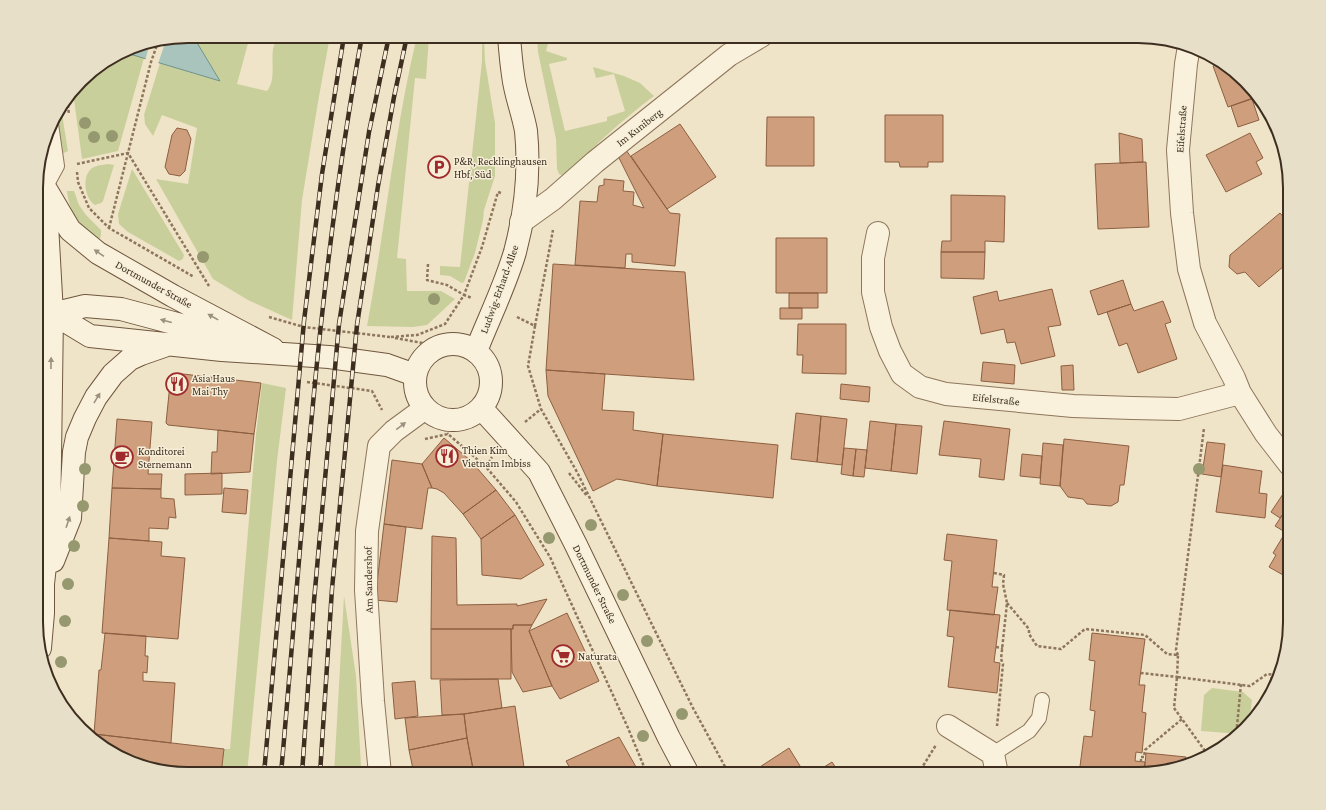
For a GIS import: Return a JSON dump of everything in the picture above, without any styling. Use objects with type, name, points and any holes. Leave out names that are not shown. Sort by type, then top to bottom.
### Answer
[{"type":"main road","name":"Ludwig-Erhard-Allee","points":[[476,351],[514,253],[521,222],[527,177],[526,131],[513,76],[510,43]]},
{"type":"main road","name":"Im Kuniberg","points":[[521,222],[554,199],[595,162],[729,55],[749,43]]},
{"type":"main road","name":"Eifelstraße","points":[[1188,52],[1178,150],[1182,213],[1189,269],[1205,323],[1234,378],[1240,393],[1266,434],[1283,456]]},
{"type":"main road","points":[[43,178],[45,188],[43,273]]},
{"type":"main road","name":"Dortmunder Straße","points":[[45,188],[70,230],[98,253],[270,348],[285,353]]},
{"type":"main road","name":"Eifelstraße","points":[[878,233],[873,258],[873,292],[882,327],[890,351],[902,374],[920,386],[946,394],[1073,406],[1179,408],[1240,393]]},
{"type":"main road","name":"Dortmunder Straße","points":[[43,316],[85,306],[121,309],[285,353]]},
{"type":"main road","name":"Dortmunder Straße","points":[[43,316],[90,336],[222,350],[328,357],[386,365],[415,375]]},
{"type":"main road","points":[[458,343],[476,351],[487,363],[492,378],[490,394],[482,408],[471,416],[460,420],[447,420],[435,416],[424,408],[416,393],[415,375],[423,358],[439,346],[458,343]]},
{"type":"main road","points":[[44,584],[70,518],[74,452],[77,436],[96,397],[113,374],[130,359],[171,344]]},
{"type":"main road","points":[[43,346],[49,529],[43,591]]},
{"type":"main road","points":[[386,439],[424,408]]},
{"type":"main road","name":"Dortmunder Straße","points":[[482,408],[539,472],[684,767]]},
{"type":"main road","name":"Am Sandershof","points":[[379,767],[373,701],[366,590],[367,530],[386,439]]},
{"type":"main road","points":[[948,726],[995,764]]},
{"type":"lane","points":[[45,188],[57,166],[53,136]]},
{"type":"lane","points":[[995,764],[1029,731],[1039,718],[1042,700]]},
{"type":"path","points":[[109,228],[151,62],[156,47]]},
{"type":"path","points":[[68,106],[69,114]]},
{"type":"path","points":[[76,164],[128,153]]},
{"type":"path","points":[[128,153],[209,286],[203,282]]},
{"type":"path","points":[[75,157],[78,182],[89,208],[109,228],[196,278]]},
{"type":"path","points":[[428,264],[427,280],[447,285],[464,295],[482,247],[498,192]]},
{"type":"path","points":[[263,314],[270,318],[304,327],[390,337],[439,346]]},
{"type":"path","points":[[304,382],[372,391],[386,439]]},
{"type":"path","points":[[1206,750],[1174,708],[1178,655],[1176,650],[1207,402]]},
{"type":"path","points":[[421,440],[448,434],[486,467],[516,502],[550,557],[628,728],[643,767]]},
{"type":"path","points":[[994,573],[1004,574],[1003,584],[1007,602],[998,714]]},
{"type":"path","points":[[1007,602],[1029,629],[1029,634],[1037,646],[1060,649],[1086,629],[1145,635],[1167,654],[1178,655]]},
{"type":"path","points":[[996,647],[1003,648]]},
{"type":"path","points":[[1140,673],[1250,686],[1267,674],[1273,675]]},
{"type":"path","points":[[1237,729],[1241,684]]},
{"type":"path","points":[[1141,762],[1141,757],[1144,757],[1145,750],[1182,719]]},
{"type":"green space","points":[[197,43],[248,43],[237,84],[267,91],[270,87],[273,71],[273,49],[275,43],[329,43],[302,200],[292,320],[248,300],[213,279],[156,179],[188,184],[197,128],[162,115],[153,136],[145,124],[144,115],[160,63],[220,81]]},
{"type":"green space","points":[[415,43],[429,43],[426,79],[415,78],[397,258],[406,259],[407,291],[441,291],[455,299],[427,325],[413,327],[367,326],[402,108]]},
{"type":"green space","points":[[482,43],[484,43],[485,61],[495,123],[495,176],[484,210],[475,253],[464,282],[462,283],[450,276],[440,275],[440,266],[460,267],[482,61]]},
{"type":"green space","points":[[537,43],[548,43],[546,51],[567,58],[567,60],[549,64],[565,131],[607,121],[607,117],[625,111],[614,74],[596,78],[593,67],[624,76],[640,83],[654,96],[598,143],[567,174],[563,176],[559,174],[557,169],[556,139]]},
{"type":"green space","points":[[131,54],[144,58],[118,151],[82,159],[74,99],[85,85],[115,62]]},
{"type":"green space","points":[[62,115],[68,151],[64,153],[61,152],[57,125]]},
{"type":"green space","points":[[108,164],[114,165],[103,201],[95,205],[87,193],[85,183],[86,178],[92,168]]},
{"type":"green space","points":[[132,169],[184,255],[183,259],[179,261],[128,232],[119,224],[118,214]]},
{"type":"green space","points":[[67,191],[74,191],[79,205],[86,215],[101,230],[100,239],[81,226],[70,206]]},
{"type":"green space","points":[[262,383],[286,388],[277,461],[248,767],[222,767],[224,749],[230,749],[256,434]]},
{"type":"green space","points":[[344,596],[356,676],[361,767],[334,767]]},
{"type":"green space","points":[[1212,688],[1243,692],[1252,700],[1250,713],[1241,725],[1231,733],[1201,731],[1204,695]]},
{"type":"water","points":[[197,43],[220,81],[131,54],[169,44]]},
{"type":"pier","points":[[164,45],[158,64],[145,61],[148,49]]},
{"type":"building","points":[[1216,65],[1234,79],[1252,98],[1228,107],[1213,66]]},
{"type":"building","points":[[1252,99],[1259,120],[1238,127],[1231,106]]},
{"type":"building","points":[[885,115],[943,115],[943,162],[928,162],[928,167],[900,167],[899,162],[885,162]]},
{"type":"building","points":[[767,117],[814,117],[814,166],[766,166]]},
{"type":"building","points":[[680,124],[716,177],[667,209],[631,156]]},
{"type":"building","points":[[177,128],[187,130],[191,139],[185,171],[180,176],[169,174],[165,167],[172,135]]},
{"type":"building","points":[[1119,133],[1142,139],[1143,162],[1120,163]]},
{"type":"building","points":[[1250,133],[1263,158],[1256,162],[1262,174],[1226,192],[1206,155]]},
{"type":"building","points":[[626,150],[670,213],[680,214],[675,266],[632,262],[632,254],[626,254],[625,268],[575,265],[580,201],[597,202],[599,186],[604,185],[604,179],[624,181],[623,191],[634,192],[633,205],[644,208],[617,154]]},
{"type":"building","points":[[1146,162],[1149,227],[1098,229],[1095,164]]},
{"type":"building","points":[[951,195],[1005,196],[1004,242],[985,241],[985,252],[941,252],[942,241],[951,241]]},
{"type":"building","points":[[1280,213],[1283,217],[1283,267],[1259,287],[1245,272],[1237,274],[1229,267],[1230,255]]},
{"type":"building","points":[[776,238],[827,238],[827,293],[776,293]]},
{"type":"building","points":[[941,252],[985,252],[984,279],[941,278]]},
{"type":"building","points":[[553,264],[685,272],[694,380],[546,370]]},
{"type":"building","points":[[1123,280],[1131,304],[1098,315],[1090,291]]},
{"type":"building","points":[[1052,289],[1061,325],[1048,327],[1055,356],[1021,364],[1015,342],[1007,343],[1004,329],[981,334],[973,297],[997,291],[999,301]]},
{"type":"building","points":[[789,293],[818,293],[818,308],[789,308]]},
{"type":"building","points":[[1163,301],[1171,322],[1165,324],[1177,359],[1138,373],[1127,343],[1119,346],[1107,312],[1131,304],[1134,311]]},
{"type":"building","points":[[780,308],[802,308],[802,319],[780,319]]},
{"type":"building","points":[[798,324],[846,324],[846,374],[802,373],[803,355],[797,355]]},
{"type":"building","points":[[983,362],[1015,365],[1014,384],[981,381]]},
{"type":"building","points":[[1073,365],[1074,390],[1062,390],[1061,366]]},
{"type":"building","points":[[546,370],[605,374],[602,410],[634,412],[633,430],[663,434],[657,486],[617,479],[593,491],[548,396]]},
{"type":"building","points":[[183,374],[261,383],[254,434],[168,425],[166,423],[170,384],[178,376]]},
{"type":"building","points":[[841,384],[870,387],[869,402],[840,399]]},
{"type":"building","points":[[796,413],[821,416],[817,462],[791,459]]},
{"type":"building","points":[[821,416],[847,419],[842,465],[817,462]]},
{"type":"building","points":[[117,419],[152,422],[148,474],[162,474],[161,489],[112,488]]},
{"type":"building","points":[[870,421],[896,424],[891,471],[865,468]]},
{"type":"building","points":[[944,421],[1010,429],[1004,480],[979,477],[981,459],[939,455]]},
{"type":"building","points":[[896,424],[922,426],[917,474],[891,471]]},
{"type":"building","points":[[218,430],[254,434],[250,472],[211,474],[212,452],[217,452]]},
{"type":"building","points":[[663,434],[778,445],[773,498],[657,486]]},
{"type":"building","points":[[444,438],[471,461],[496,490],[463,514],[444,493],[432,488],[422,464]]},
{"type":"building","points":[[1064,439],[1129,446],[1124,485],[1120,485],[1118,502],[1111,506],[1087,504],[1083,499],[1068,497],[1060,486]]},
{"type":"building","points":[[1207,442],[1225,444],[1221,477],[1202,474]]},
{"type":"building","points":[[1043,443],[1063,445],[1060,486],[1040,484]]},
{"type":"building","points":[[844,448],[856,449],[853,476],[841,474]]},
{"type":"building","points":[[856,449],[867,450],[864,477],[853,476]]},
{"type":"building","points":[[1022,454],[1042,456],[1040,478],[1020,476]]},
{"type":"building","points":[[392,460],[422,464],[432,488],[428,488],[422,529],[384,524]]},
{"type":"building","points":[[1223,465],[1262,471],[1259,493],[1267,494],[1265,518],[1216,512]]},
{"type":"building","points":[[222,473],[222,494],[185,495],[185,474]]},
{"type":"building","points":[[112,488],[161,489],[161,498],[174,499],[176,518],[169,517],[168,529],[149,528],[149,541],[109,538]]},
{"type":"building","points":[[224,488],[248,490],[246,514],[222,512]]},
{"type":"building","points":[[496,490],[515,515],[481,539],[463,514]]},
{"type":"building","points":[[1283,494],[1283,514],[1280,518],[1271,512]]},
{"type":"building","points":[[1283,514],[1283,531],[1275,526]]},
{"type":"building","points":[[515,515],[544,565],[521,579],[482,575],[481,539]]},
{"type":"building","points":[[384,524],[406,527],[397,602],[375,600]]},
{"type":"building","points":[[947,534],[997,540],[992,587],[998,587],[994,615],[947,610],[952,561],[944,560]]},
{"type":"building","points":[[432,536],[456,538],[457,605],[517,604],[517,606],[547,599],[532,625],[513,625],[513,629],[431,629]]},
{"type":"building","points":[[1283,536],[1283,575],[1269,567],[1276,555],[1273,553]]},
{"type":"building","points":[[109,538],[162,542],[161,556],[185,558],[178,639],[102,633]]},
{"type":"building","points":[[950,610],[1000,615],[994,662],[1000,663],[997,693],[948,687],[954,637],[947,636]]},
{"type":"building","name":"Naturata","points":[[567,613],[599,681],[560,699],[552,686],[529,631]]},
{"type":"building","points":[[513,625],[532,625],[529,631],[552,686],[523,692],[512,672],[511,629],[513,629]]},
{"type":"building","points":[[431,629],[511,629],[511,679],[431,679]]},
{"type":"building","points":[[105,633],[146,636],[145,656],[148,656],[147,673],[143,672],[143,681],[175,683],[171,743],[96,734],[94,733],[99,670],[101,670]]},
{"type":"building","points":[[1092,633],[1145,639],[1139,685],[1145,685],[1142,712],[1146,713],[1142,753],[1136,752],[1135,761],[1145,762],[1145,767],[1080,767],[1084,736],[1092,737],[1095,711],[1090,710],[1095,661],[1089,660]]},
{"type":"building","points":[[498,679],[502,708],[464,714],[442,715],[440,680]]},
{"type":"building","points":[[415,681],[418,716],[395,719],[392,683]]},
{"type":"building","points":[[515,706],[524,767],[473,767],[464,714]]},
{"type":"building","points":[[464,714],[467,738],[409,750],[405,718]]},
{"type":"building","points":[[96,734],[224,749],[222,767],[169,766],[132,756],[115,748]]},
{"type":"building","points":[[619,737],[636,767],[569,767],[566,761]]},
{"type":"building","points":[[467,738],[473,767],[413,767],[409,750]]},
{"type":"building","points":[[789,748],[801,767],[760,767]]},
{"type":"building","points":[[1146,753],[1186,757],[1186,759],[1176,762],[1145,767]]},
{"type":"building","points":[[832,762],[835,767],[824,767]]},
{"type":"railway","points":[[265,767],[304,321],[322,174],[343,43]]},
{"type":"railway","points":[[282,767],[304,496],[322,312],[333,220],[361,43]]},
{"type":"railway","points":[[302,767],[314,601],[339,324],[369,132],[388,43]]},
{"type":"railway","points":[[320,767],[332,589],[357,325],[378,186],[406,43]]},
{"type":"place","name":"P&R, Recklinghausen Hbf, Süd","points":[[439,167]]},
{"type":"place","name":"Asia Haus Mai Thy","points":[[177,384]]},
{"type":"place","name":"Thien Kim Vietnam Imbiss","points":[[447,456]]},
{"type":"place","name":"Konditorei Sternemann","points":[[122,457]]},
{"type":"place","name":"Naturata","points":[[563,656]]}]
